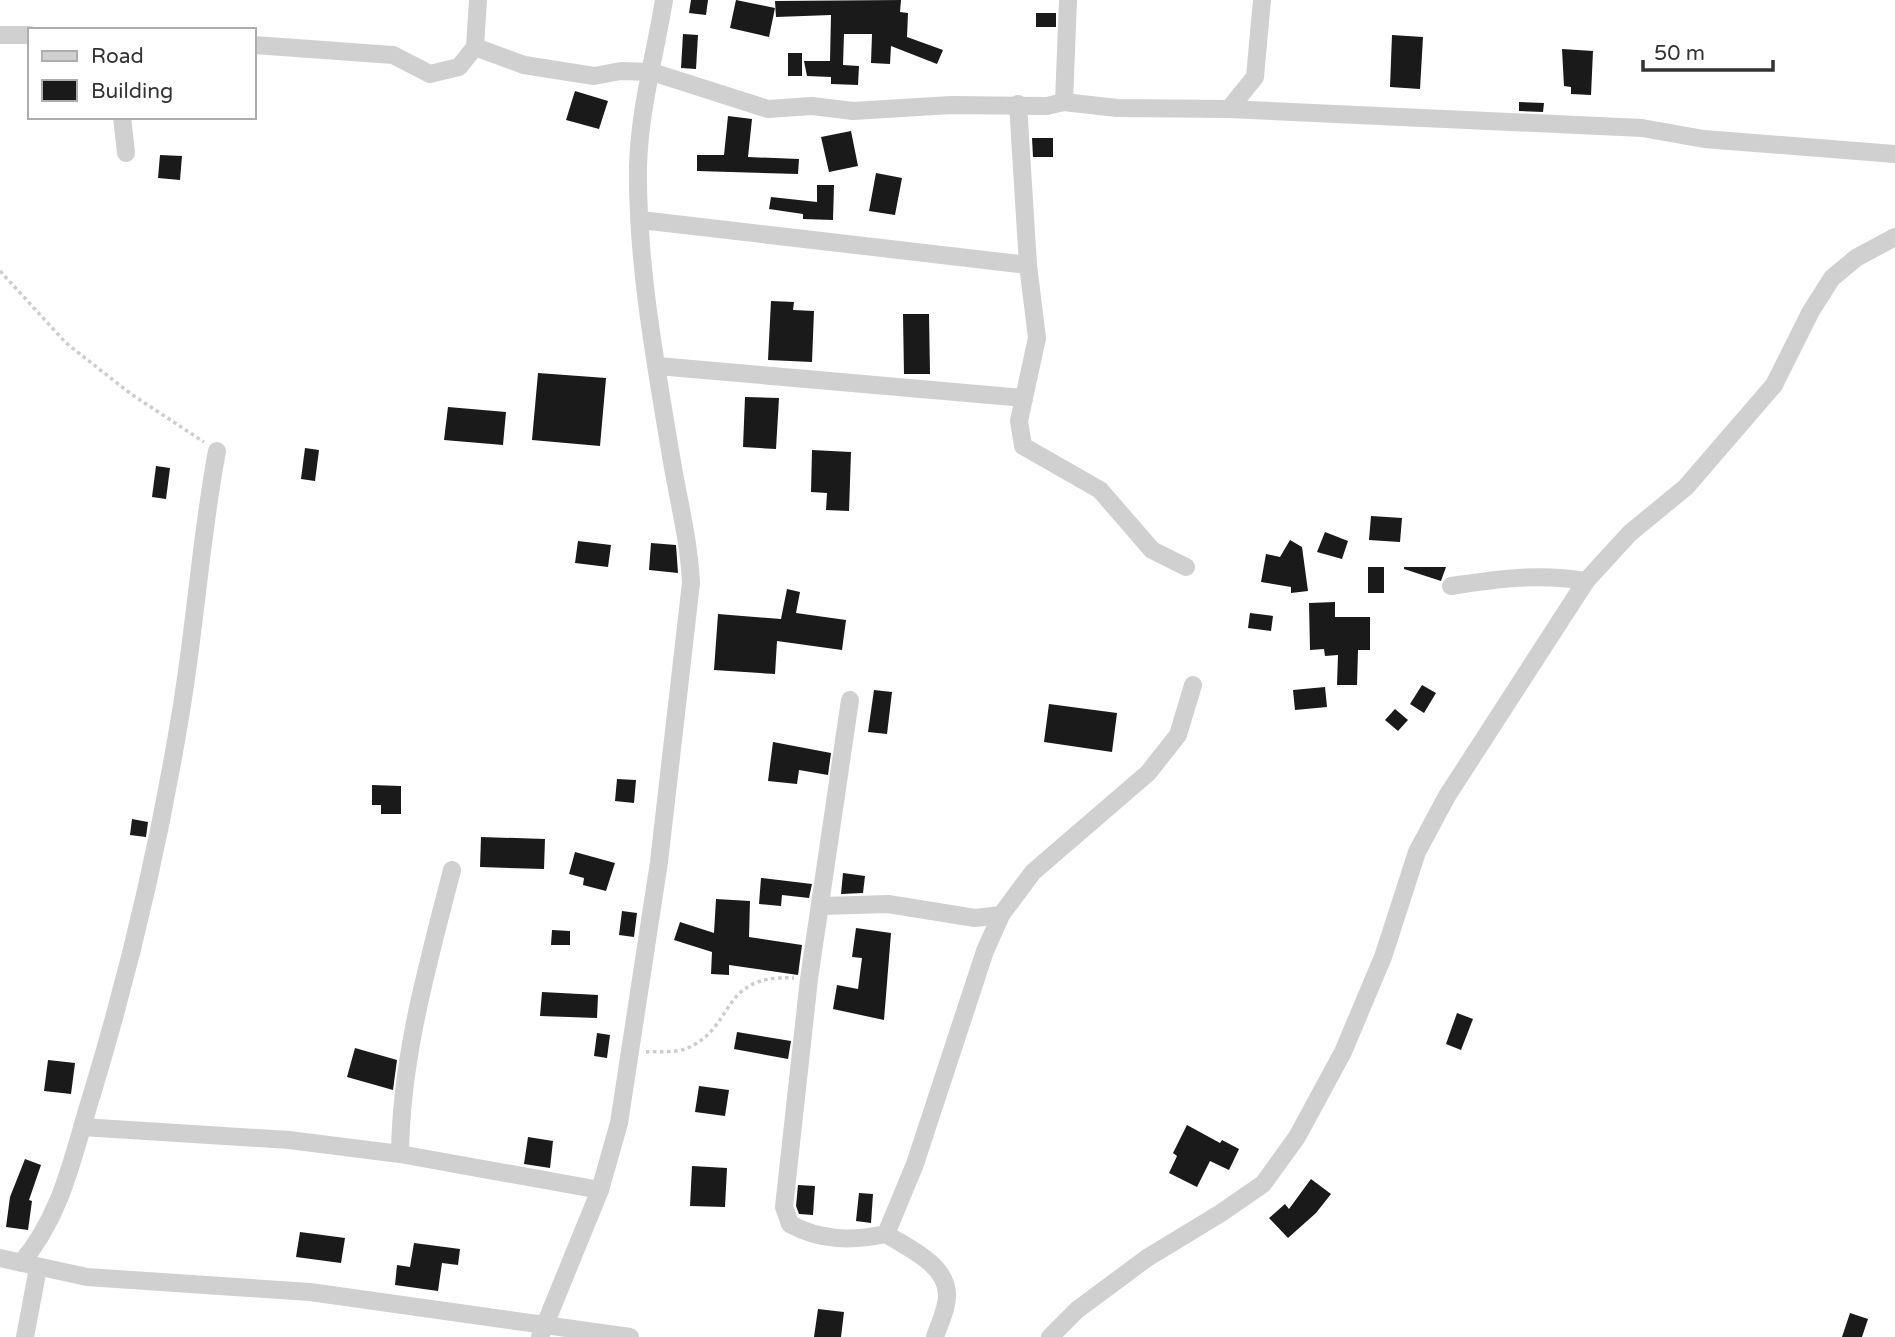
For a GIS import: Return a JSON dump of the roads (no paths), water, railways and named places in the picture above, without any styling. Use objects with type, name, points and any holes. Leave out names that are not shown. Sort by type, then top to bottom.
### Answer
[{"type":"street","points":[[256,45],[393,55],[430,74],[459,66],[475,47],[478,0]]},
{"type":"street","points":[[543,1330],[600,1190],[618,1123],[659,862],[691,583],[689,545],[658,366],[640,220],[638,167],[643,116],[664,0]]},
{"type":"street","points":[[1064,102],[1068,0]]},
{"type":"street","points":[[1229,109],[1255,76],[1262,0]]},
{"type":"street","points":[[0,34],[28,35]]},
{"type":"street","points":[[475,47],[524,65],[594,76],[621,71],[652,72],[768,109],[812,106],[853,111],[1018,104],[1046,106],[1064,102],[1117,108],[1229,109],[1642,128],[1704,139],[1895,154]]},
{"type":"street","points":[[1018,104],[1028,265],[1037,338],[1019,421],[1023,446],[1100,490],[1152,550],[1186,567]]},
{"type":"street","points":[[122,119],[126,153]]},
{"type":"street","points":[[640,220],[1028,265]]},
{"type":"street","points":[[1050,1337],[1077,1310],[1147,1258],[1263,1184],[1297,1137],[1343,1052],[1384,957],[1417,852],[1447,796],[1586,581],[1630,533],[1686,487],[1774,385],[1811,311],[1832,278],[1856,258],[1895,237]]},
{"type":"street","points":[[658,366],[1024,398]]},
{"type":"street","points":[[25,1337],[29,1266],[65,1188],[122,997],[160,830],[180,721],[203,527],[217,451]]},
{"type":"street","points":[[1451,586],[1514,576],[1558,576],[1586,581]]},
{"type":"street","points":[[886,1234],[915,1164],[985,951],[1001,915],[1033,872],[1148,773],[1178,735],[1193,685]]},
{"type":"street","points":[[850,700],[822,906],[809,979],[784,1207],[790,1224],[807,1233],[855,1241],[886,1234],[931,1263],[942,1276],[947,1295],[935,1337]]},
{"type":"street","points":[[400,1154],[400,1115],[413,1031],[452,870]]},
{"type":"street","points":[[822,906],[888,904],[975,918],[1001,915]]},
{"type":"street","points":[[82,1126],[289,1140],[400,1154],[600,1190]]},
{"type":"street","points":[[0,1258],[87,1277],[310,1292],[543,1330],[630,1337]]}]
